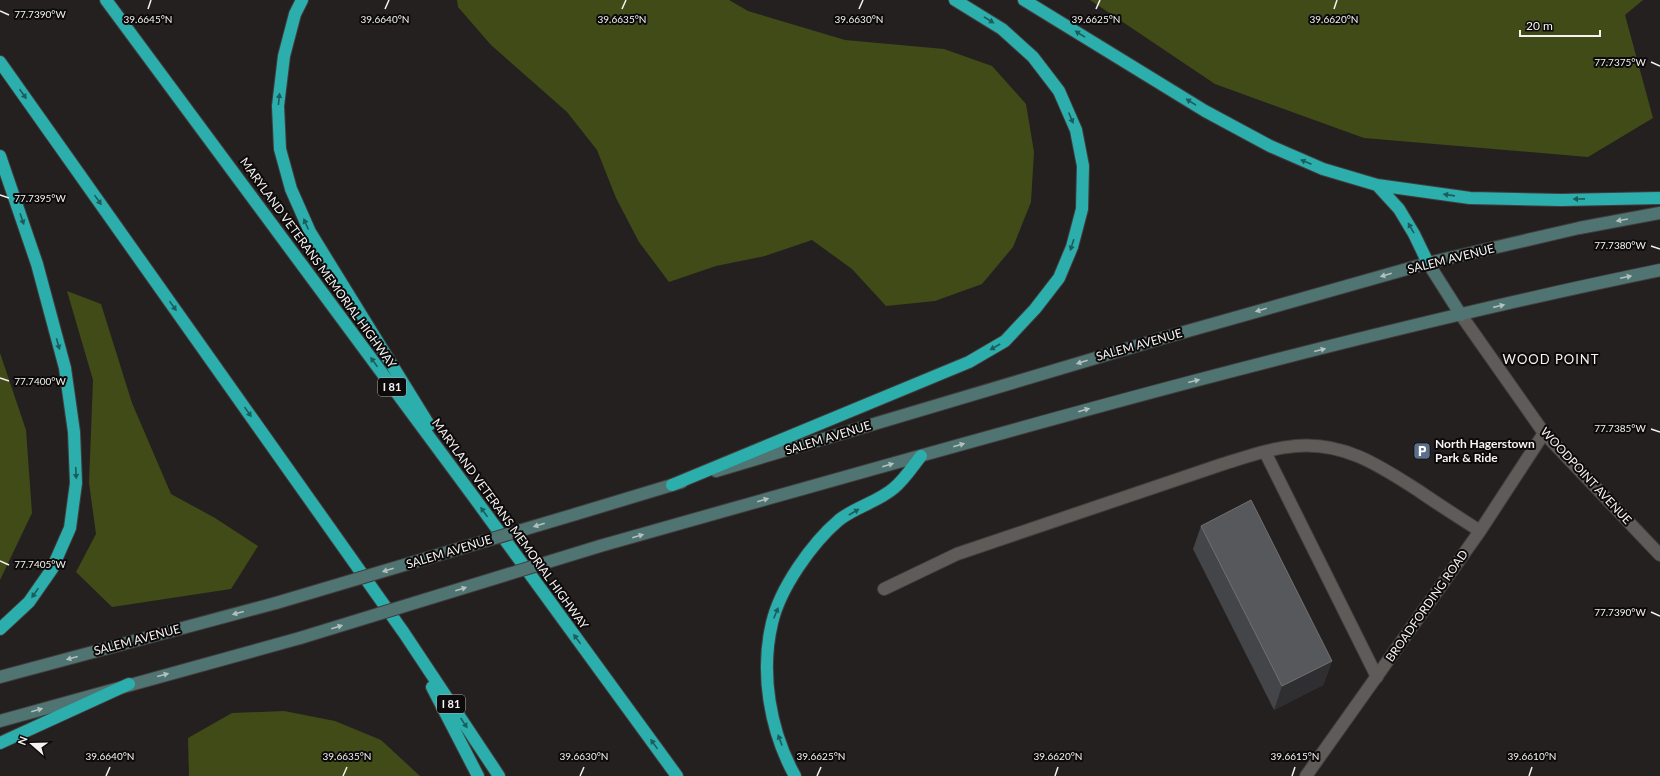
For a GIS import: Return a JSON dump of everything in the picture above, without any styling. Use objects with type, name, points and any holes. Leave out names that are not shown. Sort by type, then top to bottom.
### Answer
[{"type":"highway","name":"MARYLAND VETERANS MEMORIAL HIGHWAY","points":[[106,0],[473,496],[677,776]]},
{"type":"highway","points":[[302,0],[295,14],[284,56],[278,106],[280,149],[291,189],[310,232],[473,496]]},
{"type":"highway","points":[[672,485],[969,362],[1005,341],[1035,309],[1058,278],[1072,247],[1082,209],[1083,166],[1076,130],[1059,90],[1033,57],[1002,28],[955,0]]},
{"type":"highway","points":[[1024,0],[1205,111],[1270,146],[1323,169],[1377,185],[1470,198],[1561,200],[1660,198]]},
{"type":"highway","name":"I 81","points":[[0,62],[404,632],[499,776]]},
{"type":"highway","points":[[0,156],[37,264],[65,368],[74,432],[76,483],[70,528],[52,569],[29,602],[0,629]]},
{"type":"highway","points":[[1377,185],[1400,209],[1428,263]]},
{"type":"highway","points":[[794,776],[778,738],[768,698],[767,661],[772,623],[786,588],[812,550],[840,520],[894,488],[921,456]]},
{"type":"highway","points":[[404,632],[478,776]]},
{"type":"highway","points":[[0,743],[129,684]]},
{"type":"main road","name":"SALEM AVENUE","points":[[0,677],[276,603],[1163,338],[1428,263],[1579,228],[1660,213]]},
{"type":"main road","points":[[1428,263],[1461,315]]},
{"type":"main road","points":[[0,721],[129,684],[300,638],[600,546],[1156,390],[1461,315],[1660,270]]},
{"type":"street","name":"WOODPOINT AVENUE","points":[[1461,315],[1544,433],[1660,555]]},
{"type":"street","name":"BROADFORDING ROAD","points":[[1306,776],[1480,531],[1544,433]]},
{"type":"street","points":[[884,589],[957,554],[1222,464],[1265,452],[1296,446],[1323,446],[1344,451],[1375,462],[1480,531]]},
{"type":"street","points":[[1265,452],[1377,677]]},
{"type":"green space","points":[[457,0],[729,0],[748,11],[845,40],[944,49],[992,66],[1026,104],[1034,152],[1031,202],[1013,247],[982,284],[935,301],[886,306],[852,269],[812,240],[765,256],[716,266],[669,282],[639,242],[616,198],[597,150],[567,112],[491,45],[458,7]]},
{"type":"green space","points":[[1090,0],[1643,0],[1625,15],[1653,118],[1588,157],[1364,138],[1215,84]]},
{"type":"green space","points":[[67,291],[101,304],[132,403],[171,494],[215,518],[258,546],[231,589],[112,607],[76,572],[96,534],[89,483],[93,380]]},
{"type":"green space","points":[[0,353],[26,430],[32,513],[0,580]]},
{"type":"green space","points":[[284,711],[335,721],[381,740],[420,776],[189,776],[188,738],[232,713]]},
{"type":"building","points":[[1251,500],[1332,661],[1282,686],[1201,526]]},
{"type":"place","name":"North Hagerstown Park & Ride","points":[[1422,451]]},
{"type":"district","name":"WOOD POINT","points":[[1551,359]]}]
